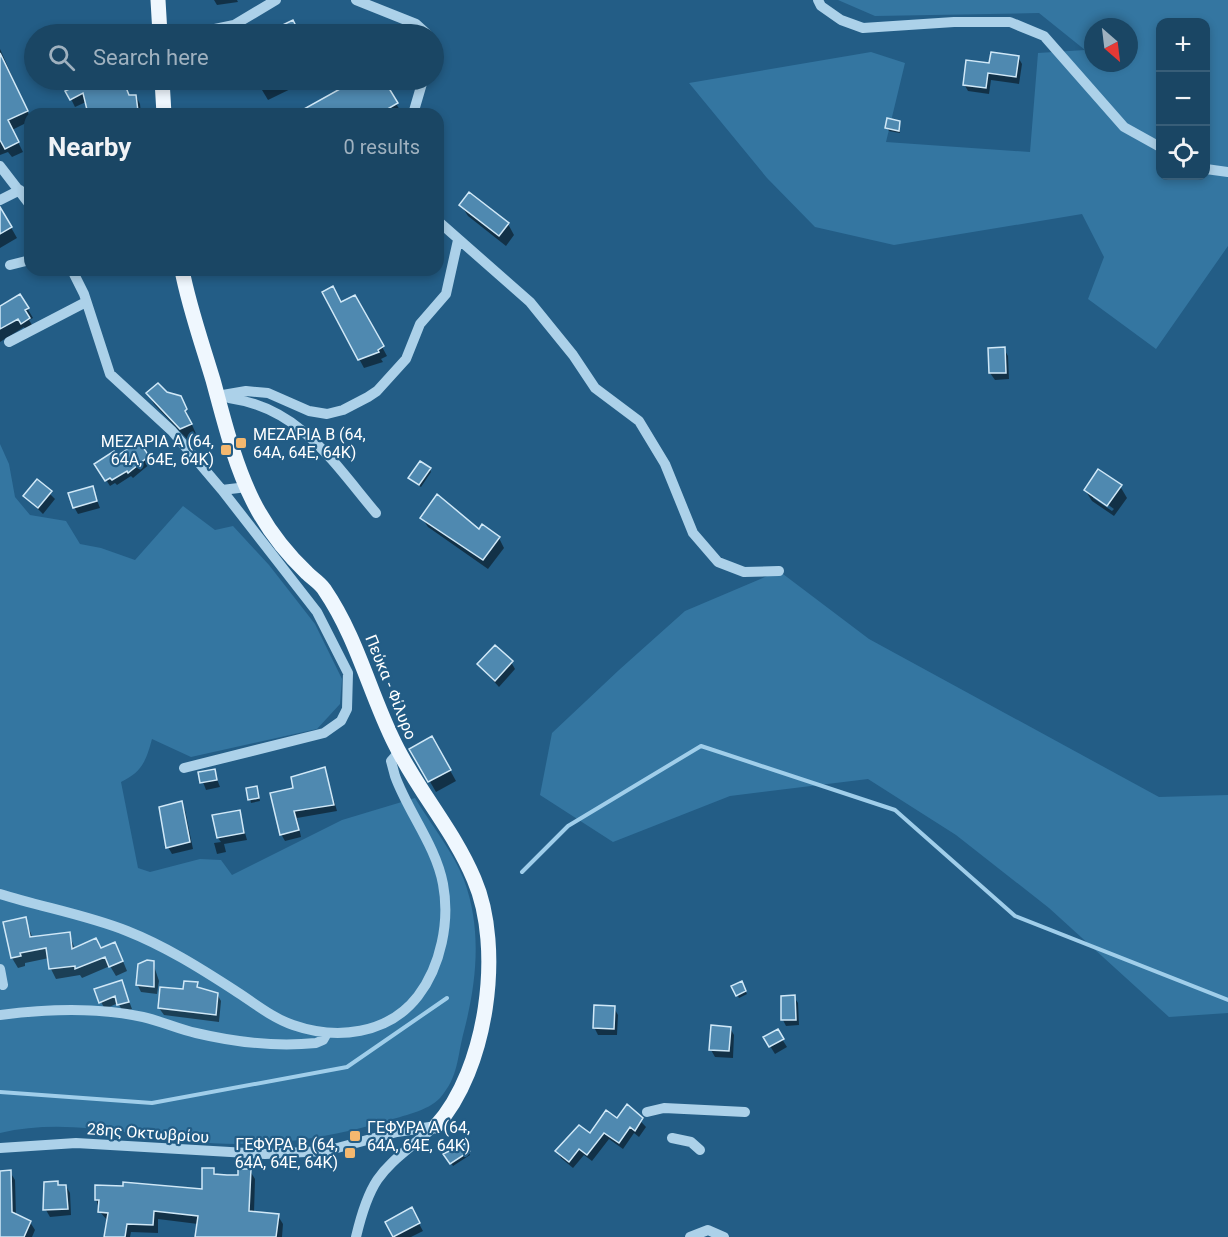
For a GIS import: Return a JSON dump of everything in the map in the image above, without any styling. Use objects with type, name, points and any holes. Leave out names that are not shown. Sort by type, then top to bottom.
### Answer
[{"type":"main road","points":[[158,0],[159,24]]},
{"type":"main road","points":[[163,90],[164,108]]},
{"type":"main road","name":"Πεύκα - Φίλυρο","points":[[184,276],[217,396],[247,487],[258,511],[275,535],[308,573],[317,580],[341,616],[356,645],[386,725],[399,752],[471,871],[486,923],[488,972],[477,1047],[462,1089],[436,1126]]},
{"type":"street","points":[[236,24],[276,0]]},
{"type":"street","points":[[356,0],[416,24]]},
{"type":"street","points":[[818,0],[821,6],[841,20],[863,28],[954,22],[1010,22],[1044,36],[1124,127],[1156,144]]},
{"type":"street","points":[[415,108],[420,90]]},
{"type":"street","points":[[0,166],[24,196]]},
{"type":"street","points":[[1210,170],[1228,172]]},
{"type":"street","points":[[0,200],[20,190]]},
{"type":"street","points":[[444,227],[530,302],[573,355],[594,388],[639,421],[665,464],[693,533],[718,562],[744,572],[779,571]]},
{"type":"street","points":[[217,396],[246,391],[268,393],[309,411],[327,414],[344,410],[368,397],[377,391],[405,359],[420,324],[446,294],[458,240]]},
{"type":"street","points":[[9,265],[24,261]]},
{"type":"street","points":[[75,276],[86,302],[110,374],[172,431],[222,490],[317,612],[348,673],[347,709],[341,721],[324,733],[184,768]]},
{"type":"street","points":[[9,342],[86,302]]},
{"type":"street","points":[[217,396],[251,401],[290,420],[326,454],[376,513]]},
{"type":"street","points":[[222,490],[247,487]]},
{"type":"street","points":[[0,894],[126,931],[185,959],[291,1025],[327,1033],[370,1028],[400,1013],[423,990],[438,958],[445,908],[443,884],[436,863],[392,768],[391,758],[399,752]]},
{"type":"street","points":[[0,969],[3,985]]},
{"type":"street","points":[[0,1015],[56,1011],[117,1012],[144,1017],[197,1034],[251,1042],[316,1043],[327,1033]]},
{"type":"street","points":[[647,1112],[664,1108],[745,1112]]},
{"type":"street","points":[[356,1237],[369,1193],[380,1173],[436,1126]]},
{"type":"street","name":"28ης Οκτωβρίου","points":[[0,1149],[76,1143],[265,1155],[326,1151],[397,1132],[436,1126]]},
{"type":"street","points":[[672,1138],[691,1142],[700,1150]]},
{"type":"street","points":[[690,1237],[708,1230],[724,1237]]},
{"type":"shaded area","points":[[838,0],[1228,0],[1228,246],[1156,349],[1088,299],[1104,257],[1082,214],[894,245],[815,227],[767,178],[689,83],[871,52],[905,63],[886,142],[1030,152],[1038,53],[1084,50],[1084,72],[1138,72],[1138,18],[1084,18],[1084,49],[1039,13],[875,16]]},
{"type":"shaded area","points":[[0,444],[9,464],[15,497],[30,515],[66,521],[80,544],[101,548],[135,560],[183,506],[215,530],[233,526],[269,565],[315,624],[342,679],[340,704],[317,729],[191,757],[152,739],[142,765],[134,774],[121,782],[138,868],[150,872],[200,859],[221,860],[232,875],[342,820],[415,798],[460,870],[470,899],[475,936],[476,955],[472,993],[456,1066],[451,1082],[435,1103],[362,1128],[314,1138],[264,1143],[189,1141],[71,1127],[47,1127],[0,1133]]},
{"type":"shaded area","points":[[779,571],[869,639],[1159,797],[1228,795],[1228,1013],[1169,1017],[1049,908],[956,835],[868,779],[730,796],[613,842],[540,795],[552,733],[619,670],[685,611]]},
{"type":"building","points":[[991,52],[1019,56],[1016,77],[988,73],[986,88],[963,85],[966,60],[989,63]]},
{"type":"building","points":[[0,53],[27,108],[24,108],[24,113],[8,120],[19,142],[5,149],[0,140]]},
{"type":"building","points":[[127,90],[129,95],[136,95],[138,108],[87,108],[83,93],[70,100],[65,91]]},
{"type":"building","points":[[338,90],[390,90],[398,103],[389,108],[306,108]]},
{"type":"building","points":[[887,118],[900,121],[899,131],[885,128]]},
{"type":"building","points":[[469,192],[509,223],[499,236],[459,205]]},
{"type":"building","points":[[0,207],[12,227],[0,234]]},
{"type":"building","points":[[333,286],[341,302],[355,295],[384,346],[378,350],[379,352],[358,360],[322,292]]},
{"type":"building","points":[[20,294],[29,308],[25,310],[30,318],[21,324],[18,319],[0,329],[0,306]]},
{"type":"building","points":[[1005,347],[1006,373],[989,373],[988,348]]},
{"type":"building","points":[[158,383],[167,392],[181,396],[192,424],[180,429],[146,393]]},
{"type":"building","points":[[139,441],[149,456],[128,473],[127,471],[112,480],[110,478],[105,481],[94,464],[114,451],[117,456]]},
{"type":"building","points":[[420,461],[431,468],[419,485],[408,478]]},
{"type":"building","points":[[1098,469],[1122,485],[1107,506],[1084,490]]},
{"type":"building","points":[[37,479],[52,491],[38,508],[23,496]]},
{"type":"building","points":[[93,486],[97,501],[73,508],[68,493]]},
{"type":"building","points":[[437,494],[479,529],[482,524],[500,537],[483,560],[420,518]]},
{"type":"building","points":[[495,645],[513,661],[495,681],[477,664]]},
{"type":"building","points":[[432,736],[451,770],[428,782],[409,749]]},
{"type":"building","points":[[325,767],[334,805],[294,811],[299,830],[280,835],[270,793],[293,788],[291,777]]},
{"type":"building","points":[[215,769],[217,780],[200,783],[198,772]]},
{"type":"building","points":[[257,786],[259,798],[248,800],[246,788]]},
{"type":"building","points":[[182,801],[190,842],[166,848],[159,807]]},
{"type":"building","points":[[240,810],[244,833],[217,838],[212,815]]},
{"type":"building","points":[[26,917],[30,937],[70,932],[72,949],[96,938],[101,948],[115,942],[123,961],[109,967],[105,957],[75,969],[75,966],[49,969],[46,948],[20,953],[21,956],[11,958],[3,922]]},
{"type":"building","points":[[147,960],[154,961],[154,987],[136,985],[138,964]]},
{"type":"building","points":[[122,980],[129,1002],[117,1005],[115,996],[99,1003],[94,989]]},
{"type":"building","points":[[184,981],[198,982],[197,987],[218,993],[216,1015],[158,1008],[160,987],[183,989]]},
{"type":"building","points":[[742,981],[746,991],[736,996],[731,986]]},
{"type":"building","points":[[795,995],[796,1020],[781,1020],[781,996]]},
{"type":"building","points":[[594,1005],[615,1006],[614,1029],[593,1028]]},
{"type":"building","points":[[711,1025],[731,1027],[729,1051],[709,1050]]},
{"type":"building","points":[[778,1029],[784,1039],[769,1047],[763,1037]]},
{"type":"building","points":[[627,1104],[643,1118],[635,1131],[630,1127],[619,1143],[604,1133],[587,1155],[579,1149],[569,1162],[555,1151],[579,1125],[590,1133],[606,1110],[617,1118]]},
{"type":"building","points":[[466,1143],[470,1151],[450,1164],[443,1154]]},
{"type":"building","points":[[202,1168],[214,1168],[214,1174],[227,1175],[238,1175],[238,1169],[251,1169],[249,1211],[279,1214],[276,1237],[195,1237],[198,1216],[154,1211],[153,1225],[127,1224],[125,1237],[104,1237],[108,1213],[98,1212],[99,1200],[95,1200],[95,1185],[123,1186],[123,1182],[202,1189]]},
{"type":"building","points":[[11,1170],[12,1212],[31,1221],[24,1237],[0,1237],[0,1171]]},
{"type":"building","points":[[58,1181],[58,1185],[66,1185],[68,1209],[43,1210],[44,1182]]},
{"type":"building","points":[[412,1207],[420,1223],[393,1237],[385,1222]]},
{"type":"waterway","points":[[522,872],[568,826],[701,746],[895,810],[1015,916],[1228,1000]]},
{"type":"waterway","points":[[0,1092],[152,1103],[347,1067],[447,998]]},
{"type":"place","name":"ΜΕΖΑΡΙΑ B (64, 64Α, 64Ε, 64Κ)","points":[[241,443]]},
{"type":"place","name":"ΜΕΖΑΡΙΑ A (64, 64Α, 64Ε, 64Κ)","points":[[226,450]]},
{"type":"place","name":"ΓΕΦΥΡΑ A (64, 64Α, 64Ε, 64Κ)","points":[[355,1136]]},
{"type":"place","name":"ΓΕΦΥΡΑ B (64, 64Α, 64Ε, 64Κ)","points":[[350,1153]]}]
